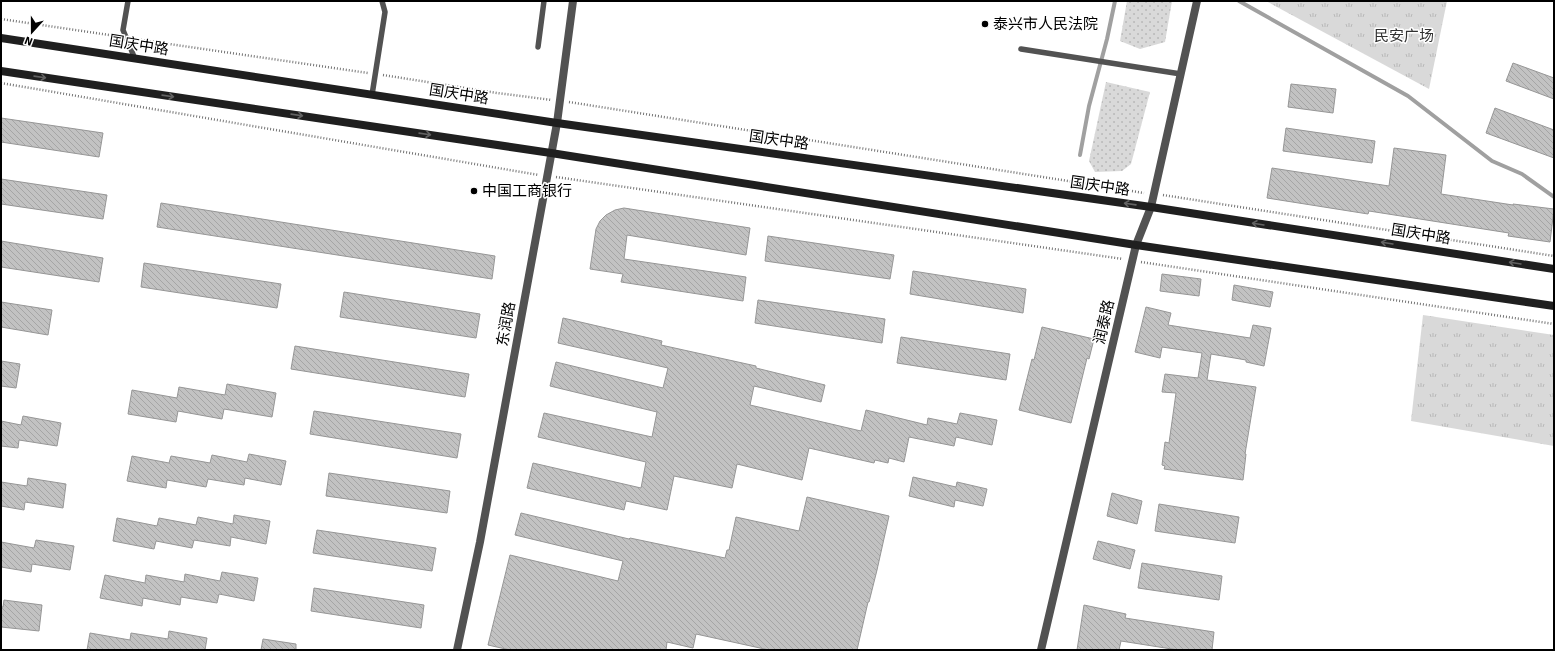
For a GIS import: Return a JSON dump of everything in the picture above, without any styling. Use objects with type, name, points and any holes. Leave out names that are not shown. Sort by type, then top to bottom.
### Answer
[{"type":"main road","name":"国庆中路","points":[[1,38],[556,123],[1151,207],[1554,269]]},
{"type":"main road","points":[[1,71],[551,153],[1136,245],[1554,306]]},
{"type":"street","name":"东润路","points":[[458,650],[480,542],[547,176],[560,101],[573,1]]},
{"type":"street","name":"润泰路","points":[[1041,650],[1136,245],[1151,207],[1197,1]]},
{"type":"lane","points":[[128,1],[123,30],[135,59]]},
{"type":"lane","points":[[372,95],[385,12],[382,1]]},
{"type":"lane","points":[[538,48],[544,1]]},
{"type":"lane","points":[[1021,49],[1181,74]]},
{"type":"path","points":[[1,20],[496,93],[560,101],[1554,256]]},
{"type":"path","points":[[1,83],[547,176],[633,187],[1133,260],[1554,324]]},
{"type":"green space","points":[[1127,1],[1172,1],[1165,42],[1140,49],[1120,41]]},
{"type":"green space","name":"民安广场","points":[[1266,1],[1447,1],[1429,89]]},
{"type":"green space","points":[[1106,82],[1150,92],[1131,164],[1122,171],[1095,172],[1089,161]]},
{"type":"green space","points":[[1423,315],[1554,335],[1554,446],[1411,421]]},
{"type":"building","points":[[1513,63],[1554,78],[1554,99],[1506,81]]},
{"type":"building","points":[[1291,84],[1336,89],[1333,113],[1288,107]]},
{"type":"building","points":[[1495,108],[1554,130],[1554,158],[1486,133]]},
{"type":"building","points":[[1,118],[103,133],[99,157],[1,142]]},
{"type":"building","points":[[1286,128],[1375,141],[1372,163],[1283,151]]},
{"type":"building","points":[[1394,148],[1446,155],[1441,194],[1513,205],[1554,209],[1550,242],[1508,236],[1509,233],[1369,211],[1368,214],[1267,198],[1272,168],[1389,186]]},
{"type":"building","points":[[1,179],[107,195],[103,219],[1,204]]},
{"type":"building","points":[[161,203],[495,256],[492,279],[157,227]]},
{"type":"building","points":[[624,208],[750,228],[746,255],[627,235],[624,259],[746,277],[743,301],[621,282],[623,274],[590,269],[596,229],[600,221],[606,215],[615,210]]},
{"type":"building","points":[[768,236],[894,255],[890,279],[765,261]]},
{"type":"building","points":[[1,241],[103,258],[99,282],[1,267]]},
{"type":"building","points":[[144,263],[281,284],[277,308],[141,287]]},
{"type":"building","points":[[913,271],[1026,289],[1023,313],[910,294]]},
{"type":"building","points":[[1162,274],[1201,279],[1199,296],[1160,291]]},
{"type":"building","points":[[1234,285],[1273,292],[1270,307],[1232,300]]},
{"type":"building","points":[[344,292],[480,314],[476,338],[340,317]]},
{"type":"building","points":[[758,300],[885,319],[882,343],[755,323]]},
{"type":"building","points":[[1,302],[52,310],[48,335],[1,327]]},
{"type":"building","points":[[1146,307],[1171,313],[1168,325],[1250,338],[1253,325],[1271,328],[1264,366],[1246,362],[1246,360],[1211,354],[1207,380],[1256,387],[1245,454],[1243,480],[1164,469],[1165,466],[1162,465],[1165,442],[1169,443],[1176,393],[1162,392],[1165,374],[1198,378],[1202,353],[1162,347],[1160,358],[1135,352]]},
{"type":"building","points":[[563,318],[662,341],[661,345],[756,366],[756,368],[825,385],[821,402],[754,386],[750,405],[861,431],[866,410],[927,425],[928,418],[957,424],[960,413],[997,420],[992,445],[956,437],[954,446],[909,437],[904,462],[889,458],[888,463],[875,460],[874,463],[809,448],[802,480],[737,464],[732,488],[674,476],[667,510],[626,501],[624,510],[527,488],[533,463],[641,488],[646,462],[538,437],[544,413],[652,437],[657,412],[550,386],[556,362],[663,388],[668,368],[558,343]]},
{"type":"building","points":[[1042,327],[1094,339],[1089,359],[1087,358],[1071,423],[1019,410]]},
{"type":"building","points":[[901,337],[1010,354],[1006,380],[897,363]]},
{"type":"building","points":[[295,346],[469,374],[465,397],[291,369]]},
{"type":"building","points":[[1,361],[20,364],[16,388],[1,386]]},
{"type":"building","points":[[227,384],[276,393],[272,417],[224,409],[222,419],[178,411],[176,422],[128,414],[132,390],[177,398],[179,387],[225,395]]},
{"type":"building","points":[[314,411],[461,434],[457,458],[310,434]]},
{"type":"building","points":[[23,416],[61,423],[57,446],[19,440],[18,448],[1,446],[1,421],[21,425]]},
{"type":"building","points":[[249,454],[286,461],[281,485],[245,478],[244,485],[208,479],[206,487],[167,480],[166,488],[127,481],[132,456],[169,463],[171,456],[210,463],[212,455],[247,462]]},
{"type":"building","points":[[329,473],[450,491],[447,513],[326,496]]},
{"type":"building","points":[[913,477],[956,487],[957,482],[987,489],[983,506],[955,500],[954,507],[909,496]]},
{"type":"building","points":[[28,478],[66,484],[63,508],[25,502],[24,510],[1,506],[1,482],[27,486]]},
{"type":"building","points":[[1112,493],[1142,501],[1137,524],[1107,516]]},
{"type":"building","points":[[807,497],[889,516],[857,650],[769,650],[696,634],[693,648],[667,642],[666,650],[510,650],[488,645],[510,555],[618,581],[623,561],[515,535],[521,513],[629,539],[725,558],[727,550],[729,550],[736,517],[799,531]]},
{"type":"building","points":[[1159,504],[1239,517],[1235,543],[1155,531]]},
{"type":"building","points":[[234,515],[270,521],[266,544],[231,537],[230,546],[194,540],[192,548],[156,541],[154,549],[113,541],[117,518],[157,526],[159,518],[196,525],[198,517],[233,524]]},
{"type":"building","points":[[317,530],[436,548],[432,571],[313,553]]},
{"type":"building","points":[[36,540],[74,546],[70,570],[32,564],[31,572],[1,567],[1,542],[34,548]]},
{"type":"building","points":[[1098,541],[1135,550],[1130,569],[1093,559]]},
{"type":"building","points":[[1142,563],[1222,576],[1219,600],[1138,588]]},
{"type":"building","points":[[222,572],[258,578],[254,601],[219,594],[217,603],[181,597],[180,605],[143,598],[142,606],[100,598],[105,575],[145,583],[146,575],[184,582],[185,574],[220,581]]},
{"type":"building","points":[[314,588],[424,605],[421,628],[311,611]]},
{"type":"building","points":[[4,600],[42,605],[39,631],[1,627],[1,607],[3,607]]},
{"type":"building","points":[[1084,605],[1126,614],[1125,618],[1214,632],[1212,650],[1178,650],[1121,641],[1119,650],[1077,650]]},
{"type":"building","points":[[169,631],[207,638],[205,650],[87,650],[90,633],[130,640],[131,633],[168,639]]},
{"type":"building","points":[[263,639],[296,644],[296,650],[261,650]]},
{"type":"waterway","points":[[1080,155],[1089,106],[1107,39],[1115,1]]},
{"type":"waterway","points":[[1239,1],[1408,96],[1492,161],[1522,174],[1554,197]]},
{"type":"place","name":"泰兴市人民法院","points":[[985,24]]},
{"type":"place","name":"中国工商银行","points":[[474,191]]}]
